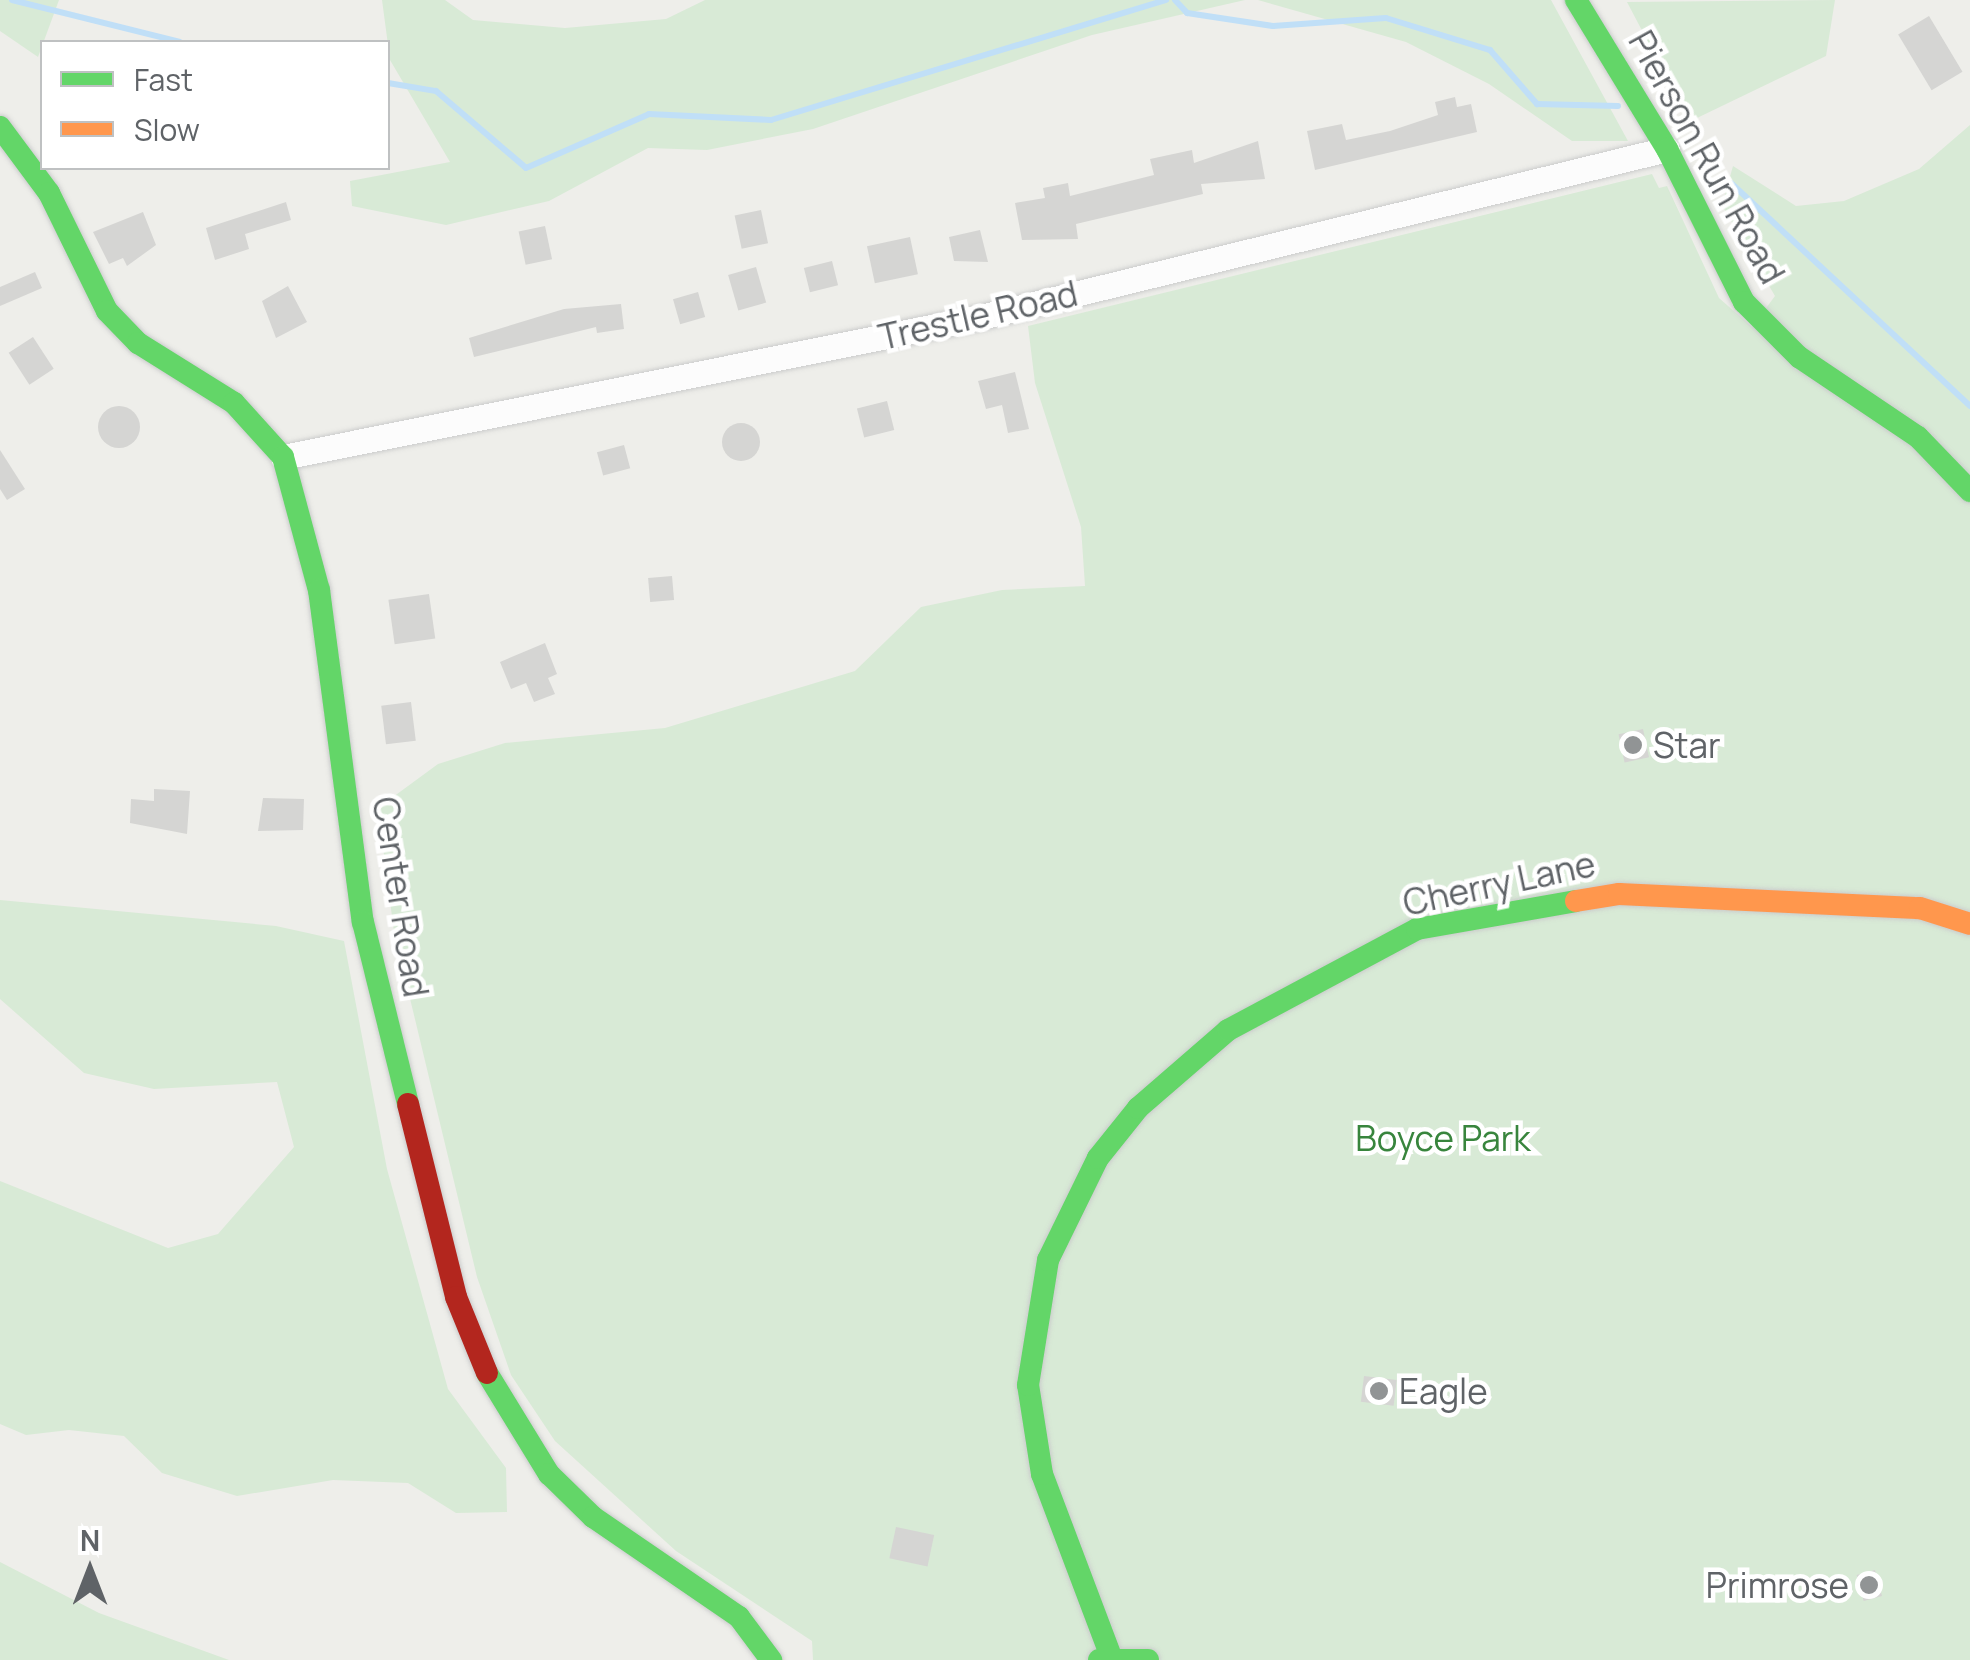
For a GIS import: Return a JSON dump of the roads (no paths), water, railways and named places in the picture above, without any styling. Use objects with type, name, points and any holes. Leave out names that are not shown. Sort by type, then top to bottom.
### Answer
[{"type":"street","name":"Pierson Run Road","points":[[1576,0],[1668,148],[1744,302],[1799,357],[1918,437],[1970,491]]},
{"type":"street","name":"Center Road","points":[[0,127],[31,144]]},
{"type":"street","name":"Trestle Road","points":[[283,457],[981,317],[1668,148]]},
{"type":"street","name":"Center Road","points":[[43,170],[108,310],[138,343],[234,403],[283,457],[319,590],[363,922],[478,1361],[548,1474],[593,1517],[748,1625],[771,1660]]},
{"type":"street","name":"Cherry Lane","points":[[1104,1657],[1065,1546],[1028,1384],[1048,1260],[1072,1200],[1108,1145],[1138,1108],[1228,1030],[1416,929],[1618,894],[1920,908],[1970,924]]},
{"type":"street","points":[[1104,1657],[1148,1660]]},
{"type":"waterway","points":[[12,0],[172,40]]},
{"type":"waterway","points":[[390,83],[436,91],[526,168],[649,114],[771,120],[1166,0]]},
{"type":"waterway","points":[[1175,0],[1187,13],[1273,26],[1386,18],[1490,50],[1537,104],[1618,106]]},
{"type":"waterway","points":[[1731,183],[1970,406]]},
{"type":"place","name":"Star","points":[[1633,745]]},
{"type":"place","name":"Eagle","points":[[1379,1391]]},
{"type":"place","name":"Primrose","points":[[1869,1585]]},
{"type":"park label","name":"Boyce Park","points":[[1443,1138]]}]
